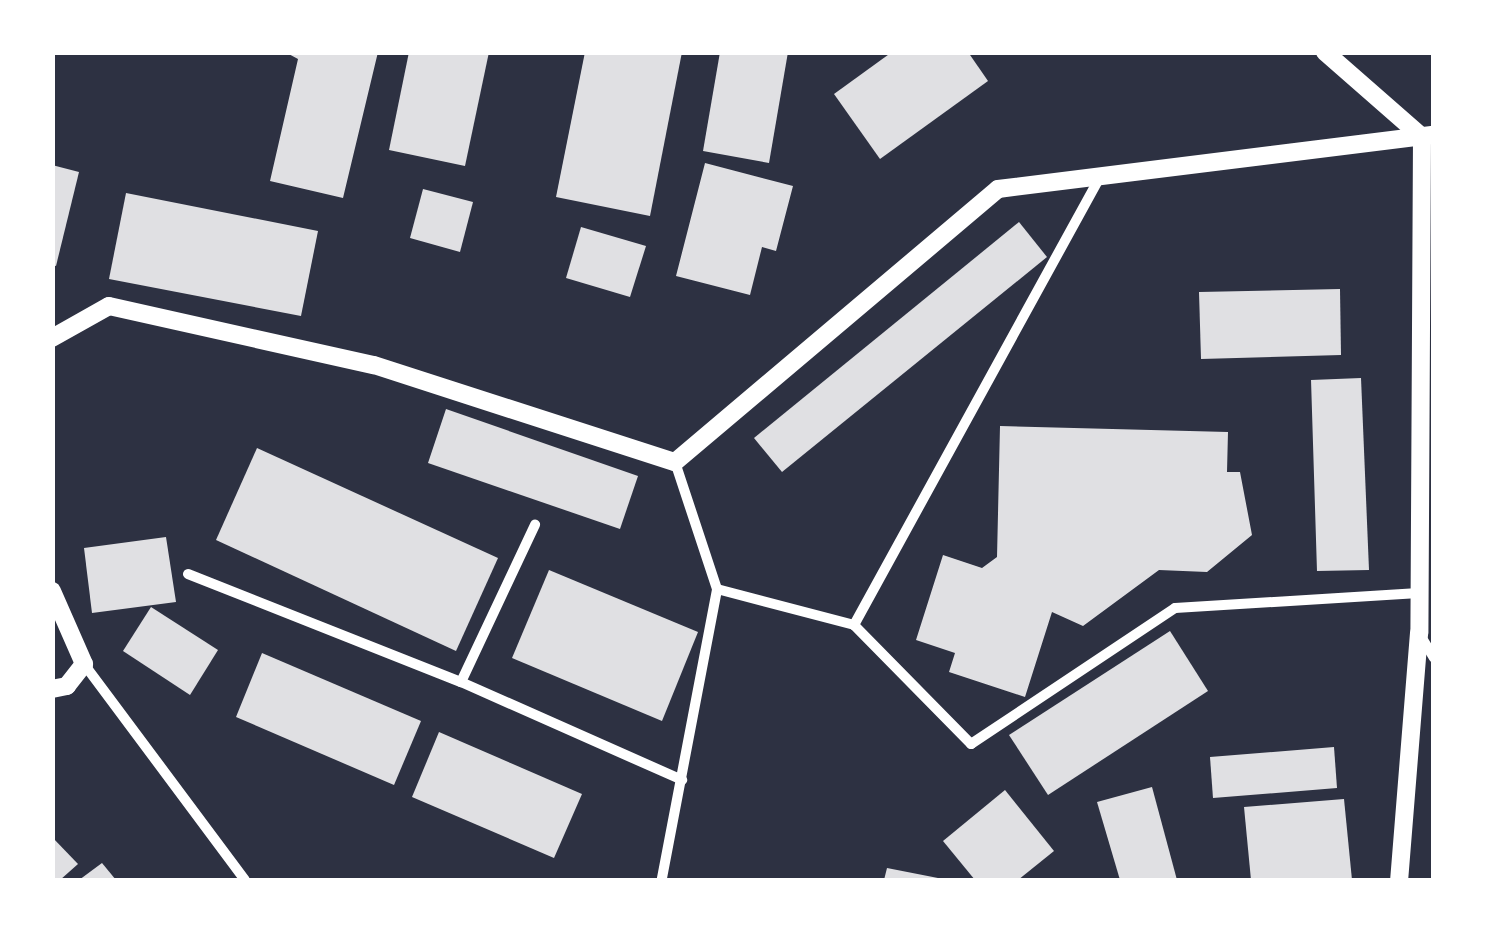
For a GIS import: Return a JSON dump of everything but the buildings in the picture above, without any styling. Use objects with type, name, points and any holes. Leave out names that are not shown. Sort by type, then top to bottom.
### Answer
[{"type":"street","points":[[1326,52],[1428,136]]},
{"type":"street","points":[[675,462],[998,189],[1428,136]]},
{"type":"street","points":[[1399,880],[1419,633],[1428,136]]},
{"type":"street","points":[[854,625],[1100,177]]},
{"type":"street","points":[[52,338],[109,306],[374,365],[675,462]]},
{"type":"street","points":[[662,878],[718,590],[675,462]]},
{"type":"street","points":[[460,682],[536,525]]},
{"type":"street","points":[[188,574],[460,682],[682,780]]},
{"type":"street","points":[[718,590],[854,625],[972,744],[1176,608],[1419,593]]},
{"type":"street","points":[[52,591],[84,664],[245,880]]},
{"type":"street","points":[[1419,633],[1434,658]]},
{"type":"street","points":[[52,689],[67,686],[84,664]]}]
